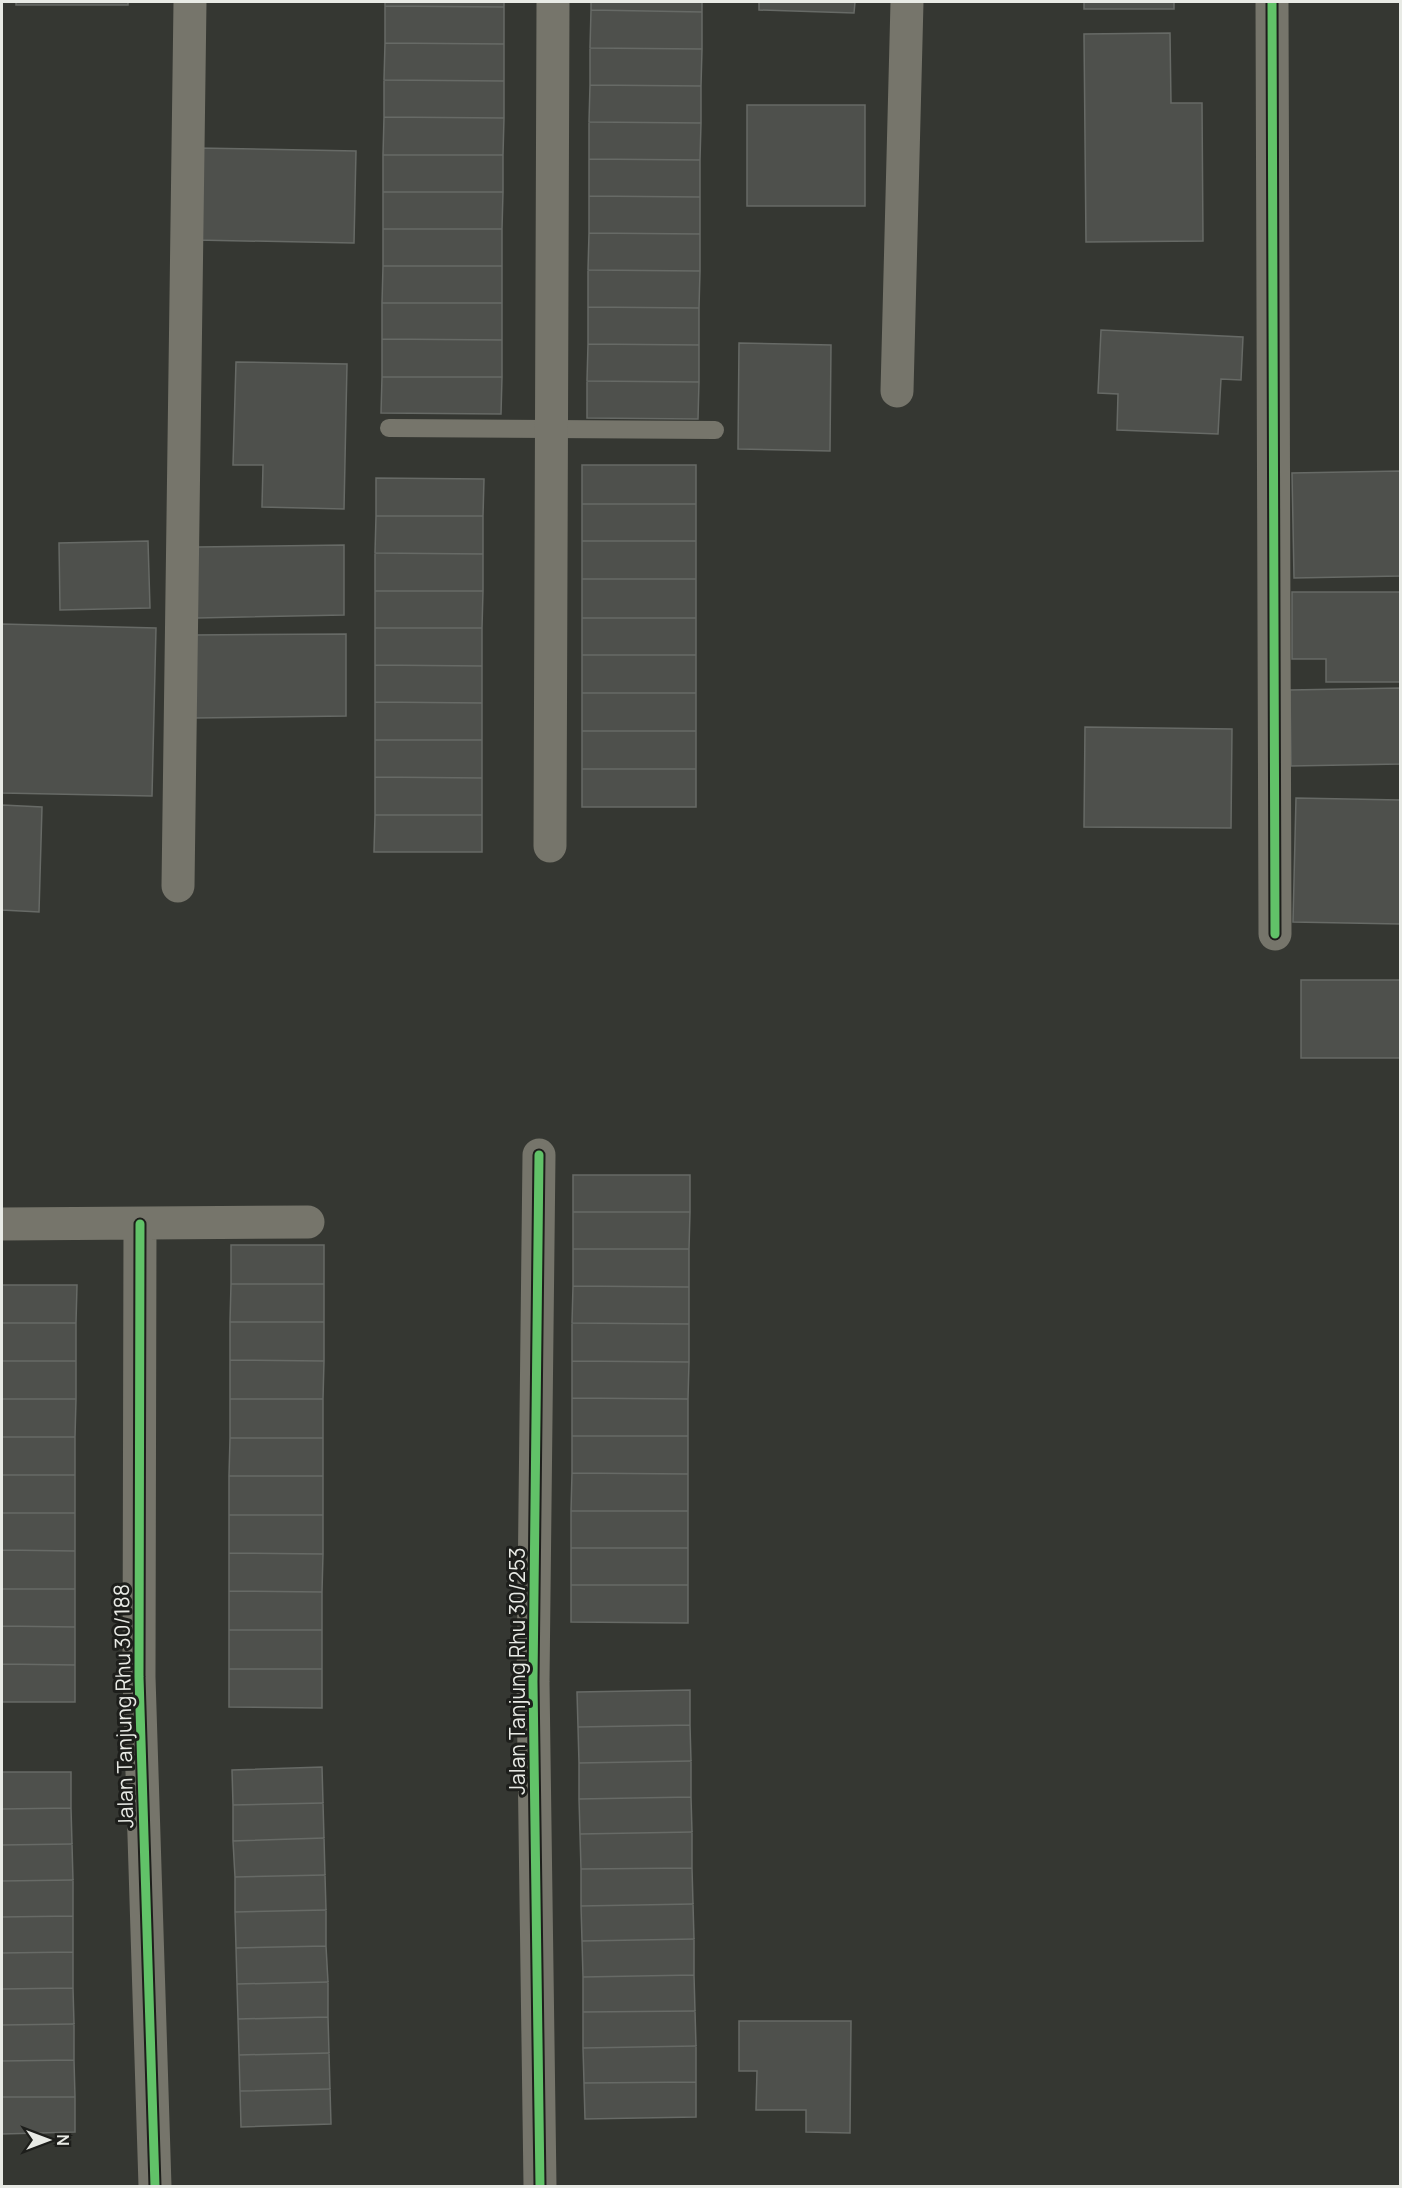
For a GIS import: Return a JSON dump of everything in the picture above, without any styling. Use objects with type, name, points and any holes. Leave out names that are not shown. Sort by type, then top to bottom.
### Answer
[{"type":"street","points":[[178,886],[190,2]]},
{"type":"street","points":[[550,846],[553,2]]},
{"type":"street","points":[[897,391],[907,2]]},
{"type":"street","points":[[1272,2],[1275,934]]},
{"type":"street","name":"Jalan Tanjung Rhu 30/253","points":[[539,1155],[533,1682],[540,2187]]},
{"type":"street","points":[[2,1224],[308,1222]]},
{"type":"street","name":"Jalan Tanjung Rhu 30/188","points":[[140,1224],[139,1677],[155,2187]]},
{"type":"lane","points":[[388,428],[715,430]]},
{"type":"building","points":[[16,2],[128,2],[128,5],[16,5]]},
{"type":"building","points":[[385,2],[504,2],[504,7],[385,6]]},
{"type":"building","points":[[591,2],[702,2],[702,12],[591,10]]},
{"type":"building","points":[[759,2],[855,2],[854,13],[759,10]]},
{"type":"building","points":[[1084,2],[1174,2],[1174,9],[1084,9]]},
{"type":"building","points":[[385,6],[504,7],[504,44],[385,43]]},
{"type":"building","points":[[591,10],[702,12],[702,49],[590,48]]},
{"type":"building","points":[[1170,33],[1171,103],[1202,103],[1203,241],[1086,242],[1084,34]]},
{"type":"building","points":[[385,43],[504,44],[504,81],[384,80]]},
{"type":"building","points":[[590,48],[702,49],[701,86],[590,85]]},
{"type":"building","points":[[384,80],[504,81],[504,118],[384,117]]},
{"type":"building","points":[[590,85],[701,86],[701,123],[589,122]]},
{"type":"building","points":[[747,105],[865,105],[865,206],[747,206]]},
{"type":"building","points":[[384,117],[504,118],[503,155],[383,155]]},
{"type":"building","points":[[589,122],[701,123],[700,160],[589,159]]},
{"type":"building","points":[[198,148],[356,151],[354,243],[196,240]]},
{"type":"building","points":[[383,155],[503,155],[503,192],[383,192]]},
{"type":"building","points":[[589,159],[700,160],[700,197],[589,196]]},
{"type":"building","points":[[383,192],[503,192],[502,229],[383,229]]},
{"type":"building","points":[[589,196],[700,197],[700,234],[589,233]]},
{"type":"building","points":[[383,229],[502,229],[502,266],[383,266]]},
{"type":"building","points":[[589,233],[700,234],[700,271],[588,270]]},
{"type":"building","points":[[383,266],[502,266],[502,303],[382,303]]},
{"type":"building","points":[[588,270],[700,271],[699,308],[588,307]]},
{"type":"building","points":[[382,303],[502,303],[502,340],[382,339]]},
{"type":"building","points":[[588,307],[699,308],[699,345],[588,344]]},
{"type":"building","points":[[1101,330],[1243,337],[1241,380],[1221,379],[1218,434],[1117,430],[1118,394],[1098,393]]},
{"type":"building","points":[[382,339],[502,340],[502,377],[382,377]]},
{"type":"building","points":[[739,343],[831,345],[830,451],[738,449]]},
{"type":"building","points":[[588,344],[699,345],[699,382],[587,381]]},
{"type":"building","points":[[236,362],[347,364],[344,509],[262,507],[263,465],[233,465]]},
{"type":"building","points":[[382,377],[502,377],[501,414],[381,413]]},
{"type":"building","points":[[587,381],[699,382],[698,419],[587,418]]},
{"type":"building","points":[[582,465],[696,465],[696,504],[582,504]]},
{"type":"building","points":[[1400,471],[1400,576],[1294,578],[1292,473]]},
{"type":"building","points":[[376,478],[484,479],[483,516],[376,516]]},
{"type":"building","points":[[582,504],[696,504],[696,541],[582,541]]},
{"type":"building","points":[[376,516],[483,516],[483,554],[375,553]]},
{"type":"building","points":[[148,541],[150,608],[60,610],[59,543]]},
{"type":"building","points":[[582,541],[696,541],[696,579],[582,579]]},
{"type":"building","points":[[344,545],[344,615],[197,618],[196,547]]},
{"type":"building","points":[[375,553],[483,554],[483,591],[375,591]]},
{"type":"building","points":[[582,579],[696,579],[696,618],[582,618]]},
{"type":"building","points":[[375,591],[483,591],[482,628],[375,628]]},
{"type":"building","points":[[1292,592],[1400,592],[1400,682],[1326,682],[1326,659],[1292,659]]},
{"type":"building","points":[[582,618],[696,618],[696,655],[582,655]]},
{"type":"building","points":[[2,624],[156,628],[152,796],[2,793]]},
{"type":"building","points":[[375,628],[482,628],[482,666],[375,665]]},
{"type":"building","points":[[346,634],[346,716],[194,718],[193,635]]},
{"type":"building","points":[[582,655],[696,655],[696,693],[582,693]]},
{"type":"building","points":[[375,665],[482,666],[482,703],[375,702]]},
{"type":"building","points":[[1400,688],[1400,764],[1291,766],[1290,690]]},
{"type":"building","points":[[582,693],[696,693],[696,731],[582,731]]},
{"type":"building","points":[[375,702],[482,703],[482,740],[375,740]]},
{"type":"building","points":[[1085,727],[1232,729],[1231,828],[1084,827]]},
{"type":"building","points":[[582,731],[696,731],[696,769],[582,769]]},
{"type":"building","points":[[375,740],[482,740],[482,778],[375,777]]},
{"type":"building","points":[[582,769],[696,769],[696,807],[582,807]]},
{"type":"building","points":[[375,777],[482,778],[482,815],[375,815]]},
{"type":"building","points":[[1296,798],[1400,800],[1400,924],[1293,922]]},
{"type":"building","points":[[2,805],[42,807],[39,912],[2,910]]},
{"type":"building","points":[[375,815],[482,815],[482,852],[374,852]]},
{"type":"building","points":[[1301,980],[1400,980],[1400,1058],[1301,1058]]},
{"type":"building","points":[[573,1175],[690,1175],[690,1212],[573,1212]]},
{"type":"building","points":[[573,1212],[690,1212],[689,1249],[573,1249]]},
{"type":"building","points":[[231,1245],[324,1245],[324,1284],[231,1284]]},
{"type":"building","points":[[573,1249],[689,1249],[689,1287],[573,1286]]},
{"type":"building","points":[[231,1284],[324,1284],[324,1322],[230,1322]]},
{"type":"building","points":[[2,1285],[77,1285],[76,1323],[2,1323]]},
{"type":"building","points":[[573,1286],[689,1287],[689,1324],[572,1323]]},
{"type":"building","points":[[230,1322],[324,1322],[324,1361],[230,1360]]},
{"type":"building","points":[[2,1323],[76,1323],[76,1361],[2,1361]]},
{"type":"building","points":[[572,1323],[689,1324],[689,1362],[572,1361]]},
{"type":"building","points":[[230,1360],[324,1361],[323,1399],[230,1399]]},
{"type":"building","points":[[2,1361],[76,1361],[76,1399],[2,1399]]},
{"type":"building","points":[[572,1361],[689,1362],[688,1399],[572,1398]]},
{"type":"building","points":[[572,1398],[688,1399],[688,1436],[572,1436]]},
{"type":"building","points":[[2,1399],[76,1399],[75,1437],[2,1437]]},
{"type":"building","points":[[230,1399],[323,1399],[323,1438],[230,1438]]},
{"type":"building","points":[[572,1436],[688,1436],[688,1474],[572,1473]]},
{"type":"building","points":[[2,1437],[75,1437],[75,1475],[2,1475]]},
{"type":"building","points":[[230,1438],[323,1438],[323,1476],[229,1476]]},
{"type":"building","points":[[572,1473],[688,1474],[688,1511],[571,1511]]},
{"type":"building","points":[[2,1475],[75,1475],[75,1513],[2,1513]]},
{"type":"building","points":[[229,1476],[323,1476],[323,1515],[229,1515]]},
{"type":"building","points":[[571,1511],[688,1511],[688,1548],[571,1548]]},
{"type":"building","points":[[2,1513],[75,1513],[75,1551],[2,1550]]},
{"type":"building","points":[[229,1515],[323,1515],[323,1554],[229,1553]]},
{"type":"building","points":[[571,1548],[688,1548],[688,1585],[571,1585]]},
{"type":"building","points":[[2,1550],[75,1551],[75,1589],[2,1589]]},
{"type":"building","points":[[229,1553],[323,1554],[322,1592],[229,1591]]},
{"type":"building","points":[[571,1585],[688,1585],[688,1623],[571,1622]]},
{"type":"building","points":[[2,1589],[75,1589],[75,1627],[2,1626]]},
{"type":"building","points":[[229,1591],[322,1592],[322,1630],[229,1630]]},
{"type":"building","points":[[2,1626],[75,1627],[75,1665],[2,1664]]},
{"type":"building","points":[[229,1630],[322,1630],[322,1669],[229,1669]]},
{"type":"building","points":[[2,1664],[75,1665],[75,1702],[2,1702]]},
{"type":"building","points":[[229,1669],[322,1669],[322,1708],[229,1707]]},
{"type":"building","points":[[690,1690],[690,1725],[578,1727],[577,1692]]},
{"type":"building","points":[[690,1725],[691,1761],[579,1763],[578,1727]]},
{"type":"building","points":[[691,1761],[691,1797],[579,1799],[579,1763]]},
{"type":"building","points":[[322,1767],[323,1803],[233,1805],[232,1770]]},
{"type":"building","points":[[2,1772],[71,1772],[71,1808],[2,1809]]},
{"type":"building","points":[[691,1797],[692,1832],[580,1834],[579,1799]]},
{"type":"building","points":[[323,1803],[324,1838],[233,1841],[233,1805]]},
{"type":"building","points":[[71,1808],[72,1844],[2,1845],[2,1809]]},
{"type":"building","points":[[692,1832],[692,1868],[581,1869],[580,1834]]},
{"type":"building","points":[[324,1838],[325,1875],[235,1877],[233,1841]]},
{"type":"building","points":[[72,1844],[73,1880],[2,1881],[2,1845]]},
{"type":"building","points":[[692,1868],[693,1904],[581,1906],[581,1869]]},
{"type":"building","points":[[325,1875],[326,1910],[235,1912],[235,1877]]},
{"type":"building","points":[[73,1880],[73,1916],[2,1917],[2,1881]]},
{"type":"building","points":[[693,1904],[694,1939],[582,1941],[581,1906]]},
{"type":"building","points":[[326,1910],[326,1946],[236,1948],[235,1912]]},
{"type":"building","points":[[73,1916],[73,1952],[2,1953],[2,1917]]},
{"type":"building","points":[[694,1939],[694,1975],[583,1977],[582,1941]]},
{"type":"building","points":[[326,1946],[328,1982],[237,1984],[236,1948]]},
{"type":"building","points":[[73,1952],[73,1988],[2,1989],[2,1953]]},
{"type":"building","points":[[694,1975],[695,2011],[583,2012],[583,1977]]},
{"type":"building","points":[[328,1982],[328,2017],[238,2019],[237,1984]]},
{"type":"building","points":[[73,1988],[74,2024],[2,2025],[2,1989]]},
{"type":"building","points":[[695,2011],[696,2046],[583,2048],[583,2012]]},
{"type":"building","points":[[328,2017],[329,2053],[239,2055],[238,2019]]},
{"type":"building","points":[[739,2021],[851,2021],[850,2133],[806,2132],[806,2110],[756,2110],[757,2071],[739,2071]]},
{"type":"building","points":[[74,2024],[74,2060],[2,2061],[2,2025]]},
{"type":"building","points":[[696,2046],[696,2082],[584,2083],[583,2048]]},
{"type":"building","points":[[329,2053],[330,2089],[240,2091],[239,2055]]},
{"type":"building","points":[[74,2060],[75,2097],[2,2097],[2,2061]]},
{"type":"building","points":[[696,2082],[696,2117],[585,2119],[584,2083]]},
{"type":"building","points":[[330,2089],[331,2124],[241,2127],[240,2091]]},
{"type":"building","points":[[2,2097],[75,2097],[75,2132],[2,2134]]},
{"type":"cycle path","points":[[1272,2],[1275,934]]},
{"type":"cycle path","points":[[539,1155],[533,1682],[540,2186]]},
{"type":"cycle path","points":[[140,1224],[139,1677],[155,2186]]}]
